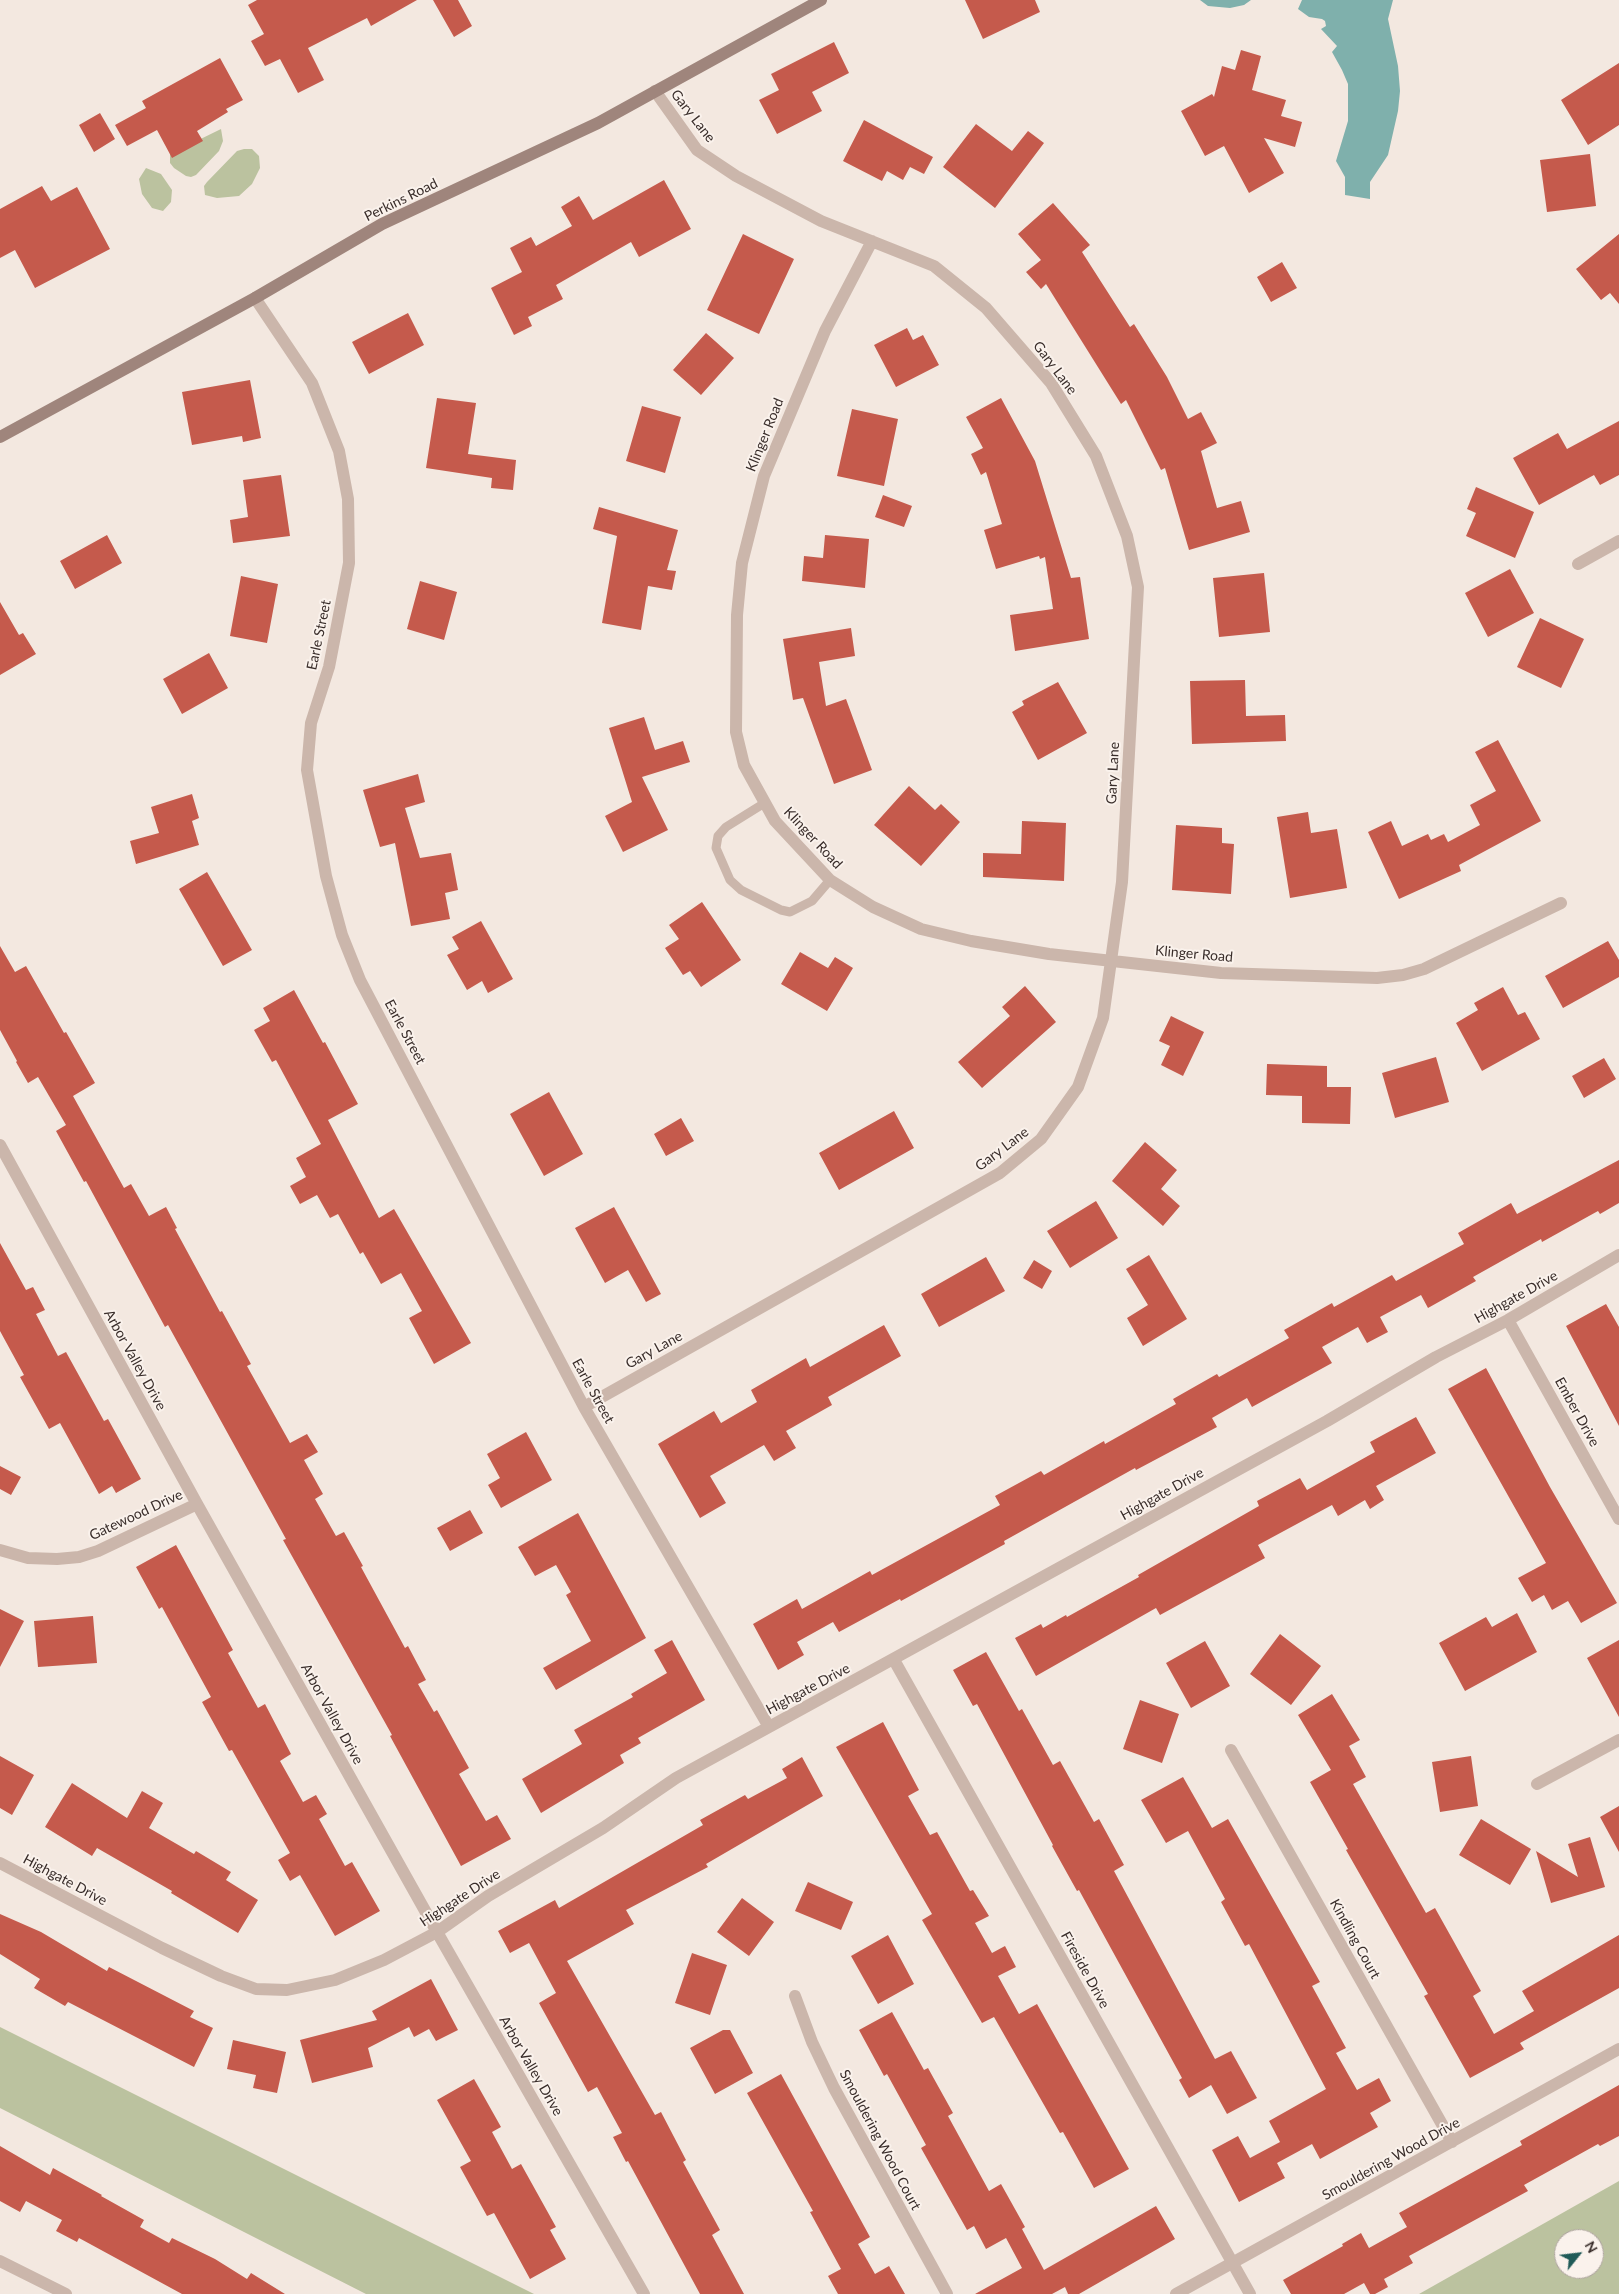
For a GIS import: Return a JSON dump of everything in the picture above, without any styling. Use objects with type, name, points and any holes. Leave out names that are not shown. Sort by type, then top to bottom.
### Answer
[{"type":"main road","name":"Perkins Road","points":[[0,437],[255,298],[382,224],[598,123],[821,0]]},
{"type":"street","name":"Gary Lane","points":[[584,1406],[1000,1173],[1041,1139],[1078,1088],[1103,1018],[1122,882],[1138,587],[1127,536],[1096,456],[1051,383],[986,308],[934,266],[821,221],[736,176],[698,150],[655,91]]},
{"type":"street","name":"Klinger Road","points":[[872,241],[825,331],[764,476],[742,563],[737,615],[736,732],[744,765],[763,804],[775,821],[830,880],[873,907],[920,928],[971,942],[1049,954],[1221,972],[1377,978],[1403,975],[1424,968],[1561,903]]},
{"type":"street","name":"Earle Street","points":[[255,298],[312,383],[339,452],[348,499],[349,563],[329,667],[311,723],[307,770],[326,876],[342,935],[360,980],[584,1406],[769,1727]]},
{"type":"street","points":[[1578,564],[1619,542]]},
{"type":"street","name":"Arbor Valley Drive","points":[[0,1145],[197,1504],[437,1932],[644,2294]]},
{"type":"street","name":"Highgate Drive","points":[[0,1863],[162,1948],[221,1976],[256,1989],[286,1990],[334,1980],[384,1960],[437,1932],[488,1896],[603,1828],[676,1778],[1327,1421],[1436,1358],[1508,1320],[1619,1255]]},
{"type":"street","name":"Ember Drive","points":[[1508,1320],[1619,1519]]},
{"type":"street","name":"Gatewood Drive","points":[[0,1550],[28,1558],[57,1559],[79,1557],[98,1551],[197,1504]]},
{"type":"street","name":"Fireside Drive","points":[[894,1660],[1250,2294]]},
{"type":"street","points":[[1537,1784],[1619,1740]]},
{"type":"street","name":"Kindling Court","points":[[1231,1750],[1452,2142]]},
{"type":"street","name":"Smouldering Wood Court","points":[[795,1996],[812,2042],[834,2088],[947,2294]]},
{"type":"street","name":"Smouldering Wood Drive","points":[[1176,2294],[1619,2049]]},
{"type":"street","points":[[0,2261],[66,2294]]},
{"type":"lane","points":[[763,804],[726,827],[718,836],[716,848],[730,880],[741,890],[781,910],[790,912],[812,901],[830,880]]},
{"type":"green space","points":[[221,129],[223,141],[219,151],[196,175],[186,176],[170,163],[170,154]]},
{"type":"green space","points":[[252,149],[259,156],[260,168],[252,184],[239,196],[217,198],[205,195],[204,186],[207,182],[237,151]]},
{"type":"green space","points":[[146,168],[161,174],[172,190],[171,202],[163,211],[152,208],[142,194],[139,179]]},
{"type":"green space","points":[[0,2027],[534,2294],[366,2294],[0,2108]]},
{"type":"green space","points":[[1619,2181],[1619,2294],[1419,2294]]},
{"type":"water","points":[[1200,0],[1251,0],[1244,5],[1230,8],[1208,6]]},
{"type":"water","points":[[1302,0],[1393,0],[1388,19],[1398,66],[1400,91],[1398,111],[1388,155],[1370,182],[1370,199],[1345,195],[1345,177],[1336,161],[1348,121],[1348,84],[1332,52],[1337,46],[1321,29],[1326,26],[1325,21],[1309,17],[1298,9]]},
{"type":"building","points":[[257,0],[417,0],[371,26],[367,18],[308,48],[324,80],[298,93],[280,59],[265,66],[251,41],[264,34],[248,5]]},
{"type":"building","points":[[433,0],[458,0],[472,26],[454,37]]},
{"type":"building","points":[[965,0],[1035,0],[1040,12],[983,39]]},
{"type":"building","points":[[834,42],[849,73],[812,92],[822,111],[777,134],[759,100],[779,90],[771,74]]},
{"type":"building","points":[[1241,50],[1261,56],[1252,90],[1286,100],[1281,116],[1302,122],[1295,147],[1264,138],[1284,173],[1249,193],[1224,146],[1205,156],[1181,111],[1212,94],[1214,97],[1222,66],[1235,70]]},
{"type":"building","points":[[220,58],[243,100],[226,109],[228,112],[197,131],[203,141],[172,158],[157,130],[127,146],[115,125],[146,108],[142,101]]},
{"type":"building","points":[[1619,63],[1619,125],[1588,145],[1561,100]]},
{"type":"building","points":[[100,113],[115,139],[94,152],[79,125]]},
{"type":"building","points":[[864,120],[933,157],[924,174],[910,167],[903,180],[887,171],[882,181],[843,161]]},
{"type":"building","points":[[976,124],[1012,151],[1028,131],[1044,143],[995,208],[943,167]]},
{"type":"building","points":[[1590,154],[1596,206],[1547,212],[1540,160]]},
{"type":"building","points":[[664,180],[691,229],[639,257],[631,242],[556,285],[563,299],[528,317],[532,326],[514,335],[491,288],[522,272],[510,248],[531,237],[536,246],[572,226],[561,207],[579,196],[593,220]]},
{"type":"building","points":[[42,186],[51,201],[77,187],[110,249],[35,288],[15,250],[0,258],[0,209]]},
{"type":"building","points":[[1053,203],[1090,245],[1082,252],[1130,327],[1134,324],[1167,377],[1188,419],[1201,412],[1217,443],[1201,451],[1217,508],[1241,501],[1250,532],[1189,550],[1165,468],[1161,470],[1126,400],[1121,404],[1046,284],[1041,289],[1026,272],[1041,260],[1018,234]]},
{"type":"building","points":[[743,234],[794,259],[759,334],[707,310]]},
{"type":"building","points":[[1619,234],[1619,304],[1610,293],[1601,300],[1576,269]]},
{"type":"building","points":[[1282,262],[1297,288],[1271,302],[1257,277]]},
{"type":"building","points":[[408,313],[424,345],[369,374],[352,342]]},
{"type":"building","points":[[907,328],[913,340],[923,335],[939,365],[896,387],[874,345]]},
{"type":"building","points":[[706,333],[734,358],[701,395],[673,370]]},
{"type":"building","points":[[250,380],[261,438],[243,442],[242,436],[192,445],[182,392]]},
{"type":"building","points":[[437,398],[476,403],[468,454],[516,460],[513,490],[491,488],[492,478],[426,468]]},
{"type":"building","points":[[1001,398],[1035,461],[1071,578],[1080,577],[1089,639],[1015,651],[1010,615],[1053,609],[1045,557],[1040,559],[1039,556],[996,569],[984,530],[1002,524],[986,472],[981,475],[971,454],[983,448],[966,417]]},
{"type":"building","points":[[642,406],[681,417],[665,473],[626,461]]},
{"type":"building","points":[[852,409],[898,419],[884,486],[837,476]]},
{"type":"building","points":[[1619,421],[1619,475],[1600,485],[1594,475],[1539,505],[1513,458],[1558,433],[1567,449]]},
{"type":"building","points":[[281,475],[290,536],[233,543],[230,520],[248,517],[243,480]]},
{"type":"building","points":[[1476,487],[1534,512],[1515,558],[1466,536],[1476,513],[1467,509]]},
{"type":"building","points":[[883,495],[912,506],[904,527],[875,517]]},
{"type":"building","points":[[599,507],[678,530],[667,570],[676,571],[672,590],[648,586],[641,630],[602,623],[617,536],[593,529]]},
{"type":"building","points":[[107,535],[122,563],[75,589],[60,561]]},
{"type":"building","points":[[825,535],[869,539],[865,588],[802,581],[804,556],[823,558]]},
{"type":"building","points":[[1510,569],[1534,613],[1488,637],[1465,593]]},
{"type":"building","points":[[1264,573],[1270,632],[1219,637],[1213,578]]},
{"type":"building","points":[[241,576],[278,584],[267,643],[230,636]]},
{"type":"building","points":[[420,581],[457,592],[444,640],[407,629]]},
{"type":"building","points":[[0,602],[19,635],[23,633],[36,654],[0,675]]},
{"type":"building","points":[[1540,618],[1584,639],[1561,688],[1517,667]]},
{"type":"building","points":[[851,628],[855,656],[819,662],[826,706],[846,699],[872,770],[834,784],[803,698],[793,700],[783,639]]},
{"type":"building","points":[[209,653],[228,688],[182,714],[163,679]]},
{"type":"building","points":[[1245,680],[1246,716],[1285,715],[1286,741],[1192,744],[1190,681]]},
{"type":"building","points":[[1058,682],[1087,733],[1038,760],[1012,712],[1024,705],[1022,701]]},
{"type":"building","points":[[644,717],[655,750],[683,741],[690,762],[642,777],[668,830],[623,852],[605,816],[632,802],[609,728]]},
{"type":"building","points":[[1498,740],[1541,821],[1459,865],[1461,871],[1399,899],[1368,832],[1391,821],[1402,846],[1428,834],[1431,840],[1444,834],[1448,842],[1480,825],[1470,805],[1496,791],[1475,752]]},
{"type":"building","points":[[418,774],[425,802],[405,808],[420,858],[451,853],[458,890],[445,893],[450,919],[411,926],[395,843],[380,847],[363,790]]},
{"type":"building","points":[[909,786],[935,810],[941,804],[960,822],[921,866],[874,825]]},
{"type":"building","points":[[192,794],[199,818],[192,821],[199,845],[136,864],[130,841],[159,833],[151,807]]},
{"type":"building","points":[[1308,812],[1311,833],[1337,829],[1347,888],[1290,898],[1277,817]]},
{"type":"building","points":[[1022,821],[1066,823],[1064,881],[983,877],[983,853],[1021,854]]},
{"type":"building","points":[[1176,825],[1222,828],[1222,843],[1234,844],[1231,894],[1172,890]]},
{"type":"building","points":[[207,872],[252,950],[223,966],[179,889]]},
{"type":"building","points":[[702,902],[741,960],[701,987],[690,971],[683,975],[665,948],[679,939],[669,925]]},
{"type":"building","points":[[481,921],[513,979],[488,993],[482,981],[467,990],[447,955],[459,949],[452,937]]},
{"type":"building","points":[[1608,941],[1619,960],[1619,977],[1563,1008],[1545,976]]},
{"type":"building","points":[[0,946],[15,972],[26,966],[95,1083],[73,1096],[124,1188],[131,1184],[149,1216],[166,1207],[177,1228],[175,1229],[220,1312],[222,1311],[251,1364],[247,1366],[290,1443],[307,1434],[318,1452],[304,1460],[323,1494],[315,1499],[336,1536],[344,1532],[405,1648],[408,1646],[426,1680],[418,1684],[434,1712],[437,1710],[469,1768],[459,1774],[486,1821],[497,1815],[511,1839],[461,1866],[390,1736],[392,1735],[283,1540],[286,1539],[168,1325],[165,1327],[86,1181],[84,1182],[56,1131],[66,1125],[38,1077],[28,1083],[16,1062],[0,1030]]},
{"type":"building","points":[[800,952],[828,968],[835,957],[853,968],[827,1011],[781,984]]},
{"type":"building","points":[[1025,986],[1056,1022],[982,1088],[958,1062],[1010,1016],[1002,1007]]},
{"type":"building","points":[[1503,987],[1518,1015],[1525,1012],[1540,1039],[1482,1071],[1456,1023],[1478,1010],[1474,1003]]},
{"type":"building","points":[[294,990],[323,1043],[325,1042],[358,1104],[328,1120],[379,1218],[394,1209],[471,1343],[434,1364],[409,1318],[422,1311],[401,1273],[381,1284],[363,1252],[360,1254],[338,1214],[330,1218],[317,1195],[300,1204],[290,1186],[306,1177],[296,1158],[321,1144],[276,1060],[272,1062],[254,1030],[270,1021],[263,1008]]},
{"type":"building","points":[[1171,1016],[1204,1032],[1183,1076],[1161,1065],[1170,1046],[1159,1041]]},
{"type":"building","points":[[1436,1057],[1449,1102],[1395,1118],[1382,1073]]},
{"type":"building","points":[[1604,1058],[1616,1079],[1584,1098],[1572,1076]]},
{"type":"building","points":[[1267,1064],[1327,1066],[1327,1087],[1351,1087],[1350,1124],[1302,1123],[1302,1096],[1266,1095]]},
{"type":"building","points":[[549,1092],[583,1154],[544,1176],[510,1114]]},
{"type":"building","points":[[894,1111],[914,1148],[839,1190],[819,1153]]},
{"type":"building","points":[[681,1118],[694,1141],[666,1156],[654,1134]]},
{"type":"building","points":[[1145,1142],[1177,1170],[1161,1189],[1180,1206],[1163,1226],[1112,1181]]},
{"type":"building","points":[[1619,1160],[1619,1203],[1600,1214],[1598,1211],[1542,1242],[1541,1239],[1473,1277],[1476,1281],[1428,1308],[1421,1295],[1380,1317],[1388,1332],[1367,1343],[1358,1327],[1322,1347],[1332,1363],[1252,1407],[1247,1398],[1212,1418],[1217,1427],[1136,1470],[1135,1468],[1004,1541],[1005,1544],[901,1601],[900,1599],[839,1632],[833,1622],[797,1642],[804,1655],[778,1670],[753,1624],[797,1599],[802,1609],[870,1571],[872,1575],[1000,1505],[995,1496],[1041,1471],[1044,1475],[1104,1441],[1105,1444],[1176,1404],[1173,1399],[1217,1374],[1219,1377],[1289,1338],[1284,1330],[1332,1303],[1334,1307],[1392,1275],[1396,1281],[1464,1244],[1458,1233],[1511,1203],[1517,1214]]},
{"type":"building","points":[[1096,1201],[1118,1238],[1070,1268],[1047,1231]]},
{"type":"building","points":[[614,1207],[661,1294],[646,1302],[628,1270],[605,1283],[575,1228]]},
{"type":"building","points":[[0,1243],[26,1290],[33,1287],[45,1310],[36,1314],[58,1356],[66,1352],[104,1421],[108,1419],[141,1479],[116,1493],[112,1486],[99,1494],[60,1423],[49,1429],[20,1377],[24,1375],[0,1331]]},
{"type":"building","points":[[1149,1255],[1187,1319],[1143,1346],[1127,1318],[1148,1305],[1126,1269]]},
{"type":"building","points":[[986,1257],[1005,1291],[939,1327],[921,1294]]},
{"type":"building","points":[[1034,1260],[1052,1271],[1042,1289],[1023,1278]]},
{"type":"building","points":[[1606,1304],[1619,1327],[1619,1426],[1566,1326]]},
{"type":"building","points":[[884,1325],[901,1356],[828,1397],[832,1405],[786,1431],[796,1448],[774,1461],[764,1445],[710,1476],[726,1503],[700,1518],[658,1444],[714,1411],[721,1423],[757,1402],[751,1390],[806,1358],[810,1367]]},
{"type":"building","points":[[1486,1368],[1550,1487],[1617,1603],[1581,1623],[1568,1601],[1552,1610],[1544,1595],[1532,1602],[1518,1578],[1546,1563],[1448,1389]]},
{"type":"building","points":[[1416,1417],[1436,1453],[1376,1486],[1384,1500],[1370,1509],[1365,1500],[1338,1516],[1332,1505],[1258,1545],[1265,1558],[1160,1615],[1156,1608],[1036,1676],[1015,1638],[1041,1624],[1043,1628],[1066,1615],[1067,1617],[1139,1577],[1138,1575],[1259,1506],[1257,1501],[1300,1478],[1307,1490],[1375,1452],[1370,1442]]},
{"type":"building","points":[[526,1432],[552,1480],[501,1508],[488,1485],[500,1478],[487,1454]]},
{"type":"building","points":[[0,1466],[21,1477],[11,1495],[0,1489]]},
{"type":"building","points":[[470,1510],[483,1533],[450,1551],[437,1528]]},
{"type":"building","points":[[578,1513],[646,1638],[556,1690],[543,1668],[591,1641],[566,1595],[571,1592],[556,1565],[535,1576],[518,1547]]},
{"type":"building","points":[[176,1545],[233,1650],[228,1653],[258,1708],[265,1704],[291,1754],[280,1761],[303,1802],[316,1795],[327,1814],[319,1819],[345,1866],[352,1862],[380,1911],[335,1936],[300,1875],[290,1881],[278,1860],[290,1853],[232,1750],[229,1751],[202,1702],[211,1697],[162,1607],[159,1609],[136,1567]]},
{"type":"building","points":[[0,1609],[24,1621],[0,1667]]},
{"type":"building","points":[[1517,1613],[1537,1652],[1465,1691],[1439,1643],[1486,1617],[1492,1627]]},
{"type":"building","points":[[93,1616],[97,1663],[38,1667],[34,1621]]},
{"type":"building","points":[[1280,1634],[1321,1666],[1291,1705],[1250,1674]]},
{"type":"building","points":[[672,1640],[705,1700],[638,1738],[641,1743],[620,1755],[624,1763],[541,1813],[522,1779],[582,1744],[574,1730],[633,1697],[631,1694],[667,1673],[654,1650]]},
{"type":"building","points":[[1619,1640],[1619,1717],[1587,1658]]},
{"type":"building","points":[[1205,1641],[1230,1686],[1191,1708],[1166,1663]]},
{"type":"building","points":[[986,1652],[1019,1711],[1022,1709],[1053,1765],[1060,1761],[1094,1822],[1099,1819],[1124,1865],[1114,1871],[1215,2059],[1231,2051],[1257,2098],[1227,2114],[1211,2085],[1189,2098],[1179,2080],[1182,2078],[1079,1890],[1077,1891],[1052,1846],[977,1704],[973,1706],[953,1670]]},
{"type":"building","points":[[1332,1694],[1360,1740],[1349,1746],[1366,1777],[1353,1784],[1426,1913],[1435,1908],[1481,1991],[1473,1996],[1494,2034],[1534,2011],[1522,1991],[1619,1935],[1619,1988],[1520,2043],[1524,2049],[1470,2078],[1424,1996],[1428,1994],[1346,1850],[1348,1849],[1310,1782],[1331,1770],[1298,1715]]},
{"type":"building","points":[[1140,1700],[1179,1714],[1162,1763],[1123,1749]]},
{"type":"building","points":[[883,1722],[919,1790],[908,1796],[930,1835],[937,1832],[970,1891],[973,1890],[989,1916],[975,1923],[992,1953],[1005,1946],[1016,1967],[998,1976],[1019,2014],[1037,2004],[1129,2169],[1094,2188],[1063,2132],[1060,2133],[994,2017],[982,2023],[922,1920],[932,1914],[836,1747]]},
{"type":"building","points":[[0,1756],[34,1775],[12,1815],[0,1808]]},
{"type":"building","points":[[1471,1756],[1478,1806],[1440,1812],[1432,1762]]},
{"type":"building","points":[[802,1757],[823,1796],[706,1864],[708,1867],[626,1910],[634,1924],[567,1961],[655,2115],[661,2112],[686,2160],[683,2162],[720,2230],[712,2235],[744,2294],[700,2294],[613,2137],[622,2133],[597,2087],[588,2092],[539,2003],[556,1993],[529,1943],[510,1953],[498,1931],[555,1900],[559,1908],[703,1825],[700,1820],[745,1795],[748,1799],[787,1778],[782,1769]]},
{"type":"building","points":[[1183,1777],[1212,1828],[1228,1819],[1320,1982],[1312,1986],[1346,2048],[1336,2053],[1357,2090],[1379,2078],[1391,2101],[1370,2113],[1378,2127],[1320,2159],[1312,2144],[1277,2163],[1285,2178],[1239,2202],[1212,2150],[1238,2136],[1250,2158],[1280,2142],[1269,2121],[1326,2089],[1249,1944],[1245,1946],[1221,1902],[1225,1899],[1188,1831],[1166,1843],[1141,1800]]},
{"type":"building","points":[[72,1783],[127,1818],[142,1791],[163,1803],[149,1828],[194,1854],[196,1851],[231,1872],[226,1880],[258,1900],[238,1933],[171,1893],[172,1891],[97,1848],[92,1856],[45,1827]]},
{"type":"building","points":[[1619,1806],[1619,1852],[1600,1817]]},
{"type":"building","points":[[1481,1819],[1531,1849],[1510,1885],[1459,1855]]},
{"type":"building","points":[[1590,1837],[1605,1887],[1551,1903],[1536,1851],[1578,1877],[1568,1844]]},
{"type":"building","points":[[808,1882],[853,1902],[841,1930],[795,1911]]},
{"type":"building","points":[[742,1898],[774,1922],[749,1956],[717,1932]]},
{"type":"building","points":[[0,1914],[41,1932],[107,1971],[109,1967],[194,2011],[190,2017],[213,2028],[194,2067],[68,2002],[65,2006],[34,1988],[40,1979],[0,1954]]},
{"type":"building","points":[[888,1935],[914,1984],[878,2004],[851,1956]]},
{"type":"building","points":[[692,1953],[727,1965],[710,2015],[675,2003]]},
{"type":"building","points":[[431,1979],[458,2030],[436,2041],[429,2029],[414,2037],[409,2027],[368,2048],[373,2067],[312,2083],[300,2040],[377,2020],[372,2011]]},
{"type":"building","points":[[892,2012],[924,2070],[928,2068],[953,2113],[948,2116],[989,2191],[1001,2184],[1025,2227],[1022,2229],[1044,2270],[1156,2206],[1175,2239],[1079,2294],[1068,2294],[1065,2287],[1052,2294],[975,2294],[1022,2268],[1006,2238],[986,2249],[974,2226],[967,2230],[921,2148],[926,2145],[887,2074],[884,2076],[859,2030]]},
{"type":"building","points":[[723,2030],[730,2030],[753,2073],[715,2094],[690,2048]]},
{"type":"building","points":[[233,2040],[286,2052],[277,2093],[253,2088],[256,2075],[227,2069]]},
{"type":"building","points":[[781,2074],[870,2237],[858,2244],[875,2274],[889,2266],[905,2294],[838,2294],[828,2276],[841,2269],[810,2212],[813,2211],[747,2093]]},
{"type":"building","points":[[474,2079],[501,2127],[492,2132],[512,2169],[521,2164],[556,2227],[550,2230],[566,2259],[530,2279],[494,2213],[487,2216],[460,2167],[471,2161],[437,2100]]},
{"type":"building","points":[[1619,2085],[1619,2136],[1600,2146],[1598,2144],[1524,2185],[1528,2191],[1409,2256],[1413,2263],[1384,2279],[1388,2287],[1375,2294],[1370,2294],[1364,2283],[1344,2294],[1291,2294],[1283,2280],[1343,2246],[1342,2244],[1361,2233],[1369,2248],[1407,2227],[1399,2213],[1522,2145],[1520,2141]]},
{"type":"building","points":[[0,2146],[50,2175],[53,2168],[102,2195],[144,2220],[140,2227],[169,2243],[172,2238],[215,2259],[247,2279],[251,2273],[285,2294],[182,2294],[79,2238],[77,2242],[56,2231],[62,2220],[26,2201],[20,2212],[0,2201]]}]
